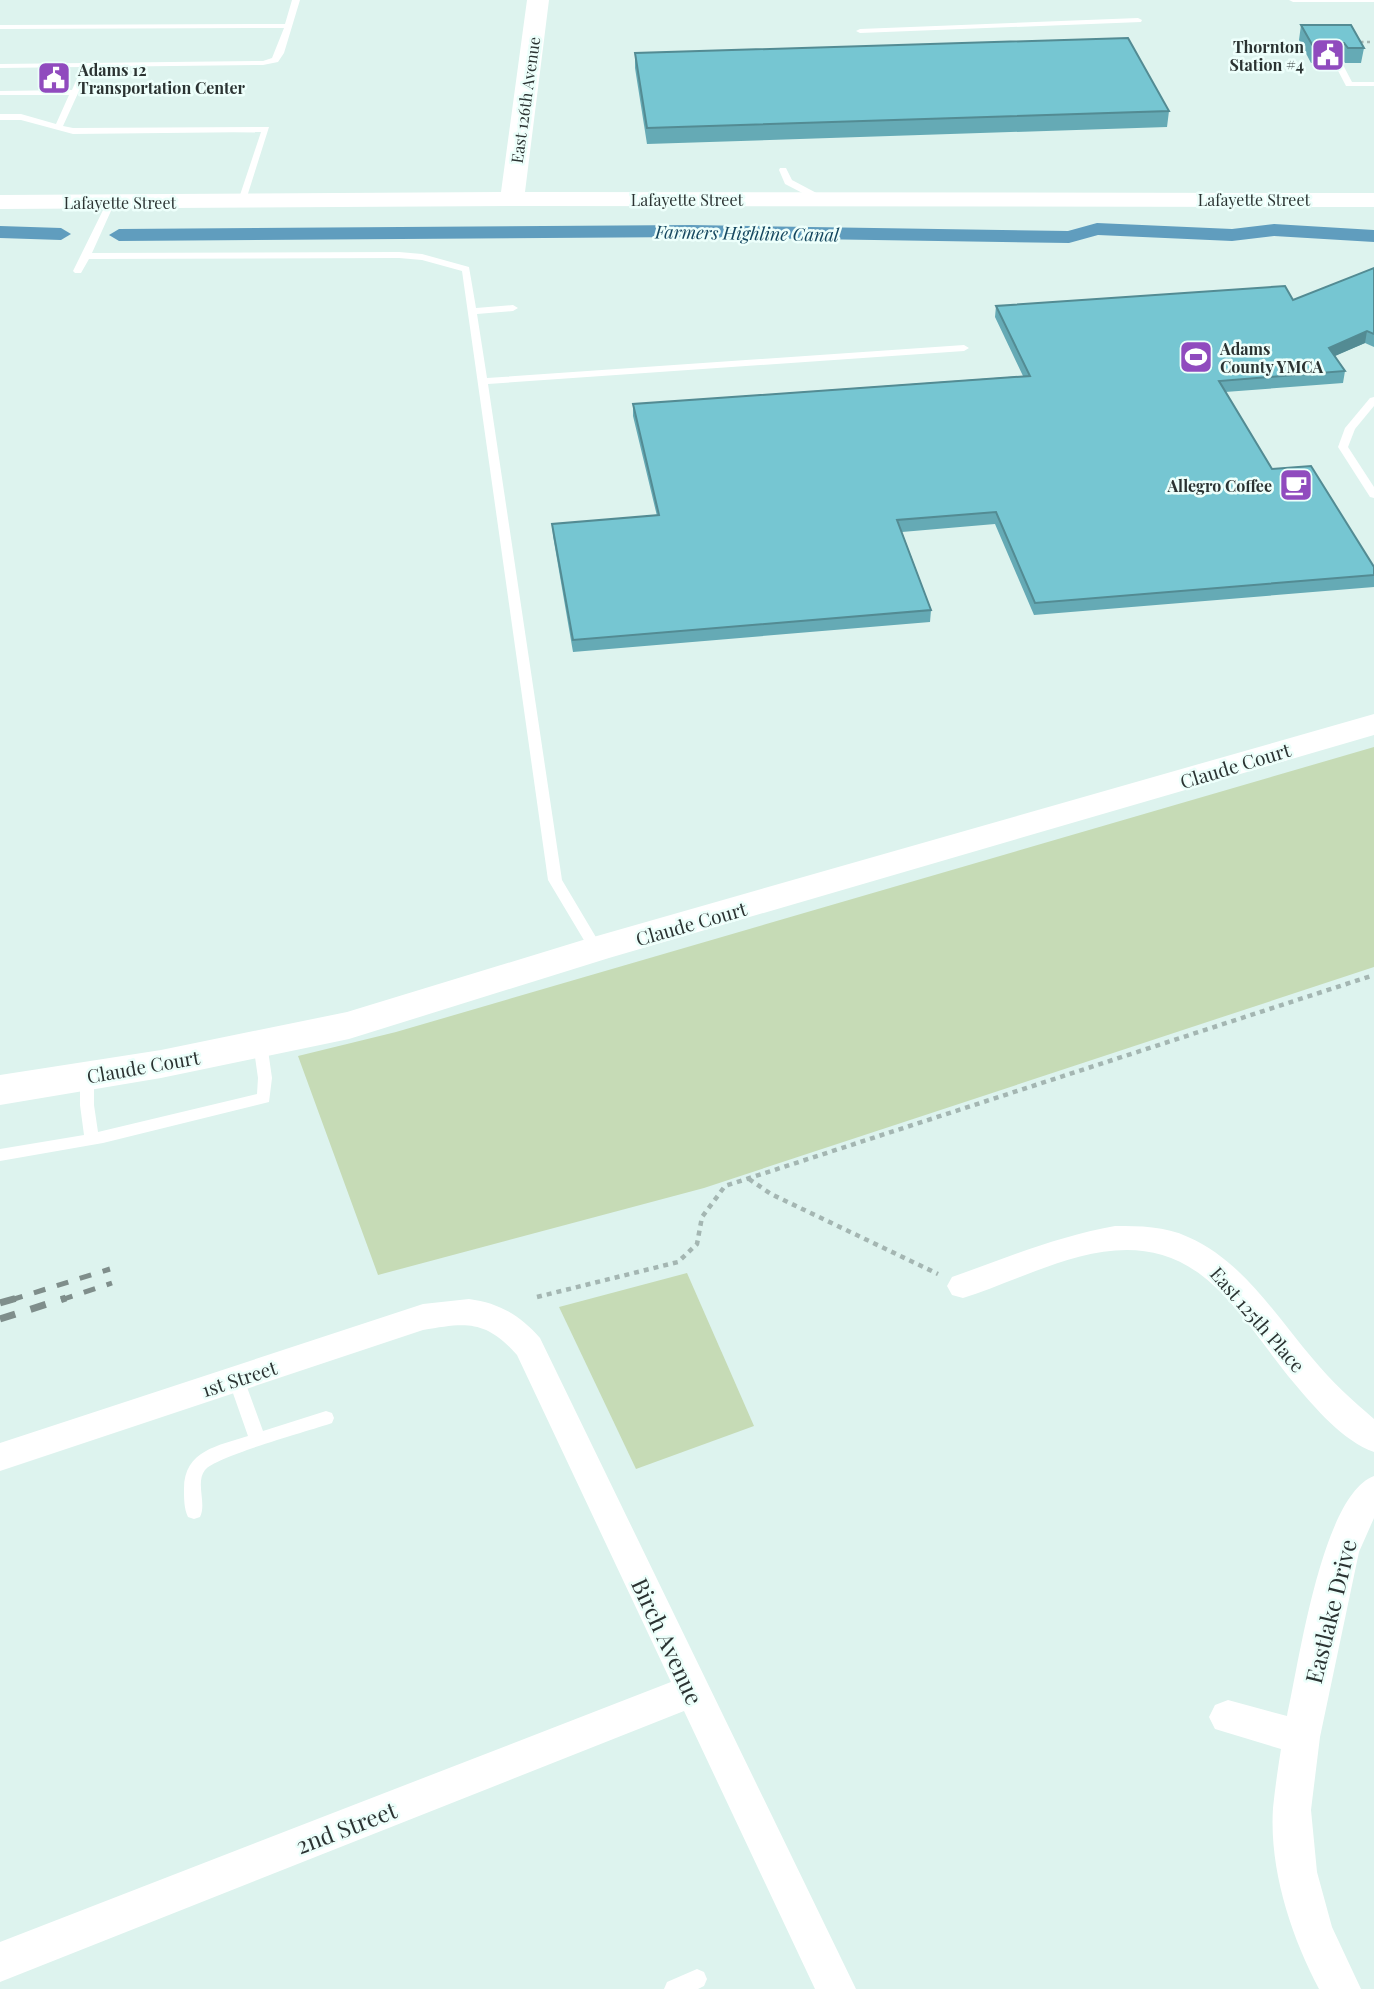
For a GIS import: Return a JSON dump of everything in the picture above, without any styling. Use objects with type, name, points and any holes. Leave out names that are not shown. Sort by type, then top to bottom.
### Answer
[{"type":"street","name":"East 126th Avenue","points":[[512,199],[538,0]]},
{"type":"street","name":"Lafayette Street","points":[[0,202],[512,199],[1374,200]]},
{"type":"street","name":"Claude Court","points":[[0,1090],[161,1064],[349,1025],[596,949],[1374,724]]},
{"type":"street","name":"East 125th Place","points":[[963,1286],[1090,1243],[1136,1237],[1171,1243],[1189,1250],[1220,1271],[1324,1394],[1374,1437]]},
{"type":"street","name":"1st Street","points":[[0,1457],[423,1317],[481,1313]]},
{"type":"street","name":"Birch Avenue","points":[[481,1313],[504,1321],[529,1347],[836,1989]]},
{"type":"street","name":"Eastlake Drive","points":[[1341,1989],[1321,1952],[1297,1872],[1292,1810],[1301,1737],[1341,1552],[1355,1516],[1374,1491]]},
{"type":"street","name":"2nd Street","points":[[0,1962],[692,1691]]},
{"type":"street","points":[[1228,1717],[1301,1737]]},
{"type":"lane","points":[[0,66],[263,63],[275,60],[280,53],[296,0]]},
{"type":"lane","points":[[1293,0],[1374,0]]},
{"type":"lane","points":[[860,31],[1138,20]]},
{"type":"lane","points":[[0,27],[288,26]]},
{"type":"lane","points":[[1338,63],[1349,84],[1374,84]]},
{"type":"lane","points":[[58,128],[86,65]]},
{"type":"lane","points":[[0,93],[74,92]]},
{"type":"lane","points":[[0,117],[21,117],[73,131],[266,129],[242,201]]},
{"type":"lane","points":[[783,170],[788,182],[821,199]]},
{"type":"lane","points":[[767,200],[788,182]]},
{"type":"lane","points":[[78,271],[111,202]]},
{"type":"lane","points":[[86,256],[422,257],[466,269],[555,880],[596,949]]},
{"type":"lane","points":[[472,311],[513,308]]},
{"type":"lane","points":[[482,381],[964,348]]},
{"type":"lane","points":[[1374,400],[1350,428],[1343,447],[1374,495]]},
{"type":"lane","points":[[0,1155],[92,1139],[264,1098],[265,1078],[260,1043]]},
{"type":"lane","points":[[87,1076],[87,1105],[92,1139]]},
{"type":"lane","points":[[236,1379],[258,1440]]},
{"type":"lane","points":[[194,1512],[192,1490],[197,1467],[204,1460],[326,1418]]},
{"type":"lane","points":[[674,1989],[697,1979]]},
{"type":"path","points":[[1360,42],[1370,42]]},
{"type":"path","points":[[537,1297],[678,1262],[697,1244],[702,1217],[725,1186],[1374,975]]},
{"type":"path","points":[[748,1178],[771,1194],[963,1286]]},
{"type":"green space","points":[[1374,747],[1374,967],[704,1188],[378,1275],[298,1056],[396,1032]]},
{"type":"green space","points":[[687,1273],[754,1426],[636,1469],[559,1307]]},
{"type":"building","points":[[1301,25],[1351,25],[1364,48],[1348,48],[1344,43],[1338,43],[1335,48],[1314,48]]},
{"type":"building","points":[[1128,38],[1169,111],[647,128],[635,53]]},
{"type":"building","points":[[1374,268],[1374,334],[1367,331],[1329,348],[1345,371],[1219,381],[1272,469],[1311,466],[1374,567],[1374,575],[1035,603],[996,512],[897,520],[931,610],[573,640],[552,524],[659,515],[633,404],[1030,376],[996,306],[1285,286],[1293,300]]},
{"type":"waterway","name":"Farmers Highline Canal","points":[[119,235],[691,231],[1069,237],[1097,229],[1232,235],[1274,230],[1374,236]]},
{"type":"waterway","name":"Farmers Highline Canal","points":[[0,232],[61,234]]},
{"type":"railway","points":[[11,1300],[110,1269]]},
{"type":"railway","points":[[61,1300],[112,1283]]},
{"type":"railway","points":[[0,1303],[17,1298]]},
{"type":"railway","points":[[0,1319],[66,1298]]},
{"type":"place","name":"Thornton Station #4","points":[[1328,55]]},
{"type":"place","name":"Adams 12 Transportation Center","points":[[54,78]]},
{"type":"place","name":"Adams County YMCA","points":[[1196,357]]},
{"type":"place","name":"Allegro Coffee","points":[[1296,485]]}]
